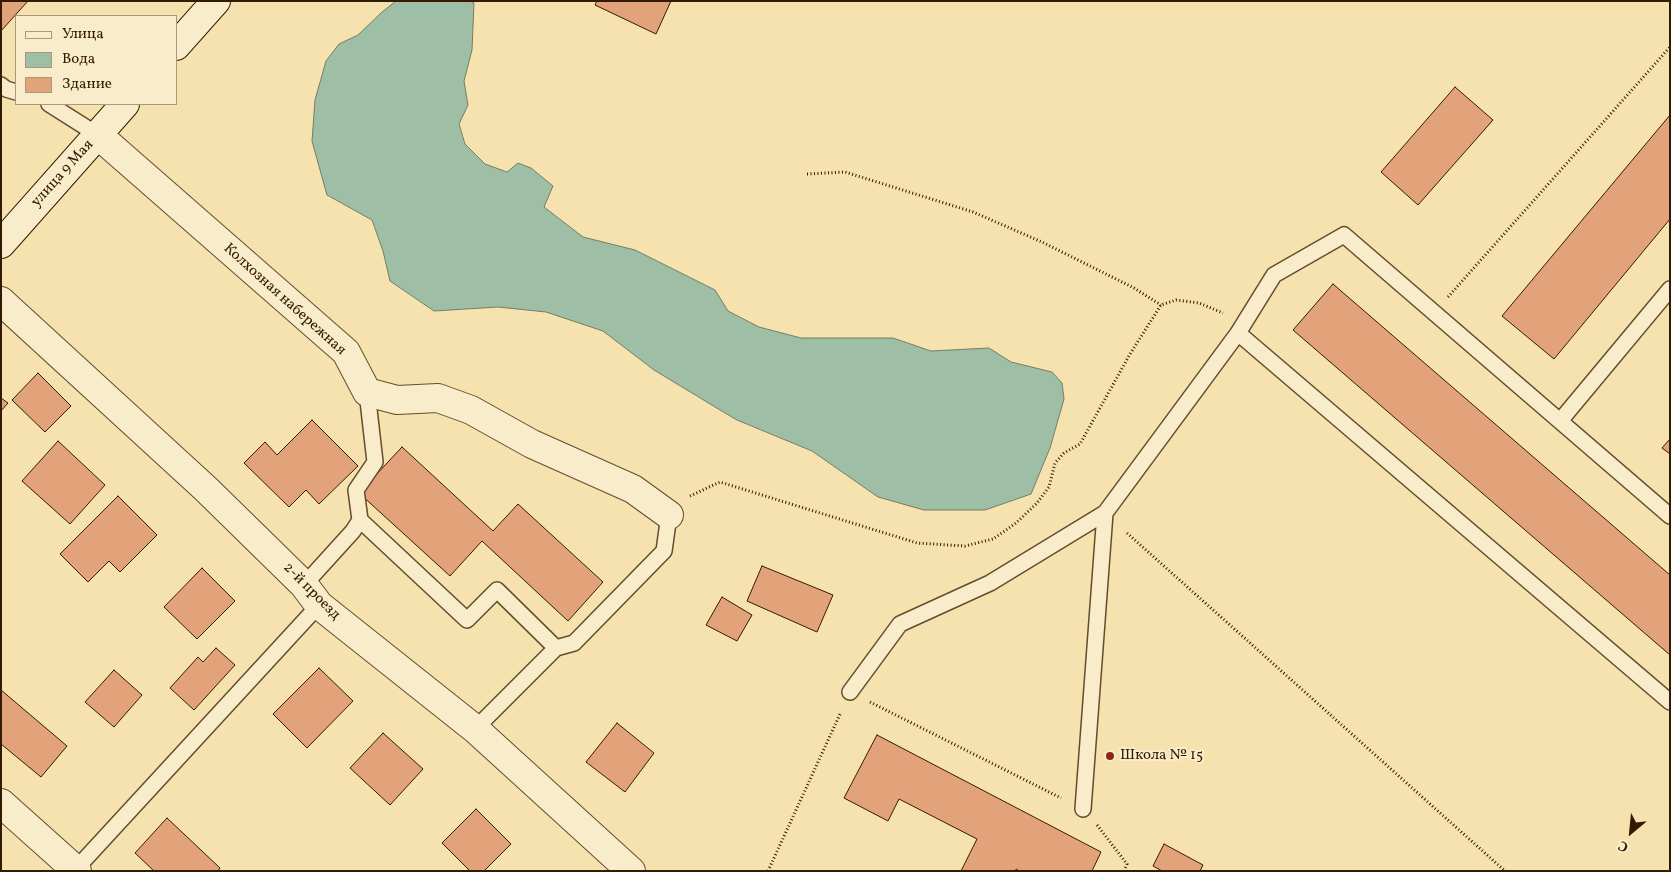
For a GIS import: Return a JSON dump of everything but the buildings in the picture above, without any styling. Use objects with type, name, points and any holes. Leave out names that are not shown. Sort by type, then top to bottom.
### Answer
[{"type":"street","points":[[178,44],[216,1]]},
{"type":"street","name":"улица 9 Мая","points":[[1,244],[124,105]]},
{"type":"street","name":"Колхозная набережная","points":[[98,135],[346,352],[367,392]]},
{"type":"street","name":"2-й проезд","points":[[1,301],[206,489],[311,595],[475,729],[632,871]]},
{"type":"street","points":[[367,392],[397,400],[438,398],[471,410],[532,444],[633,489],[669,515]]},
{"type":"street","points":[[1,803],[75,870]]},
{"type":"lane","points":[[1,85],[15,92]]},
{"type":"lane","points":[[50,105],[98,135]]},
{"type":"lane","points":[[850,692],[900,624],[990,583],[1105,513],[1241,328],[1274,276],[1344,234],[1670,516]]},
{"type":"lane","points":[[1560,421],[1670,289]]},
{"type":"lane","points":[[1241,328],[1670,702]]},
{"type":"lane","points":[[367,392],[375,462],[356,490],[360,520],[467,620],[497,590],[556,648]]},
{"type":"lane","points":[[1084,809],[1105,513]]},
{"type":"lane","points":[[475,729],[556,648],[574,643],[664,551],[669,515]]},
{"type":"lane","points":[[75,870],[311,595],[360,520]]},
{"type":"path","points":[[1435,312],[1670,47]]},
{"type":"path","points":[[807,174],[845,172],[973,212],[1042,242],[1134,288],[1162,305]]},
{"type":"path","points":[[669,515],[685,498],[720,482],[917,543],[965,546],[993,539],[1016,523],[1037,503],[1049,488],[1055,463],[1064,453],[1080,444],[1130,354],[1162,305],[1176,300],[1198,303],[1220,311],[1241,328]]},
{"type":"path","points":[[1105,513],[1504,871]]},
{"type":"path","points":[[768,871],[850,692],[1084,809],[1127,864],[1124,871]]},
{"type":"water","points":[[396,1],[470,1],[474,3],[472,50],[464,81],[468,105],[459,124],[465,144],[485,164],[507,172],[518,163],[531,168],[553,186],[544,207],[583,237],[635,250],[715,290],[728,311],[759,327],[801,338],[893,338],[931,351],[989,348],[1011,362],[1052,372],[1062,383],[1064,399],[1050,448],[1031,494],[985,510],[924,510],[878,497],[812,451],[737,420],[720,410],[654,370],[603,331],[546,312],[498,307],[434,311],[390,281],[383,251],[372,220],[327,195],[312,141],[315,100],[326,61],[339,44],[358,35]]},
{"type":"place","name":"Школа № 15","points":[[1110,756]]}]
